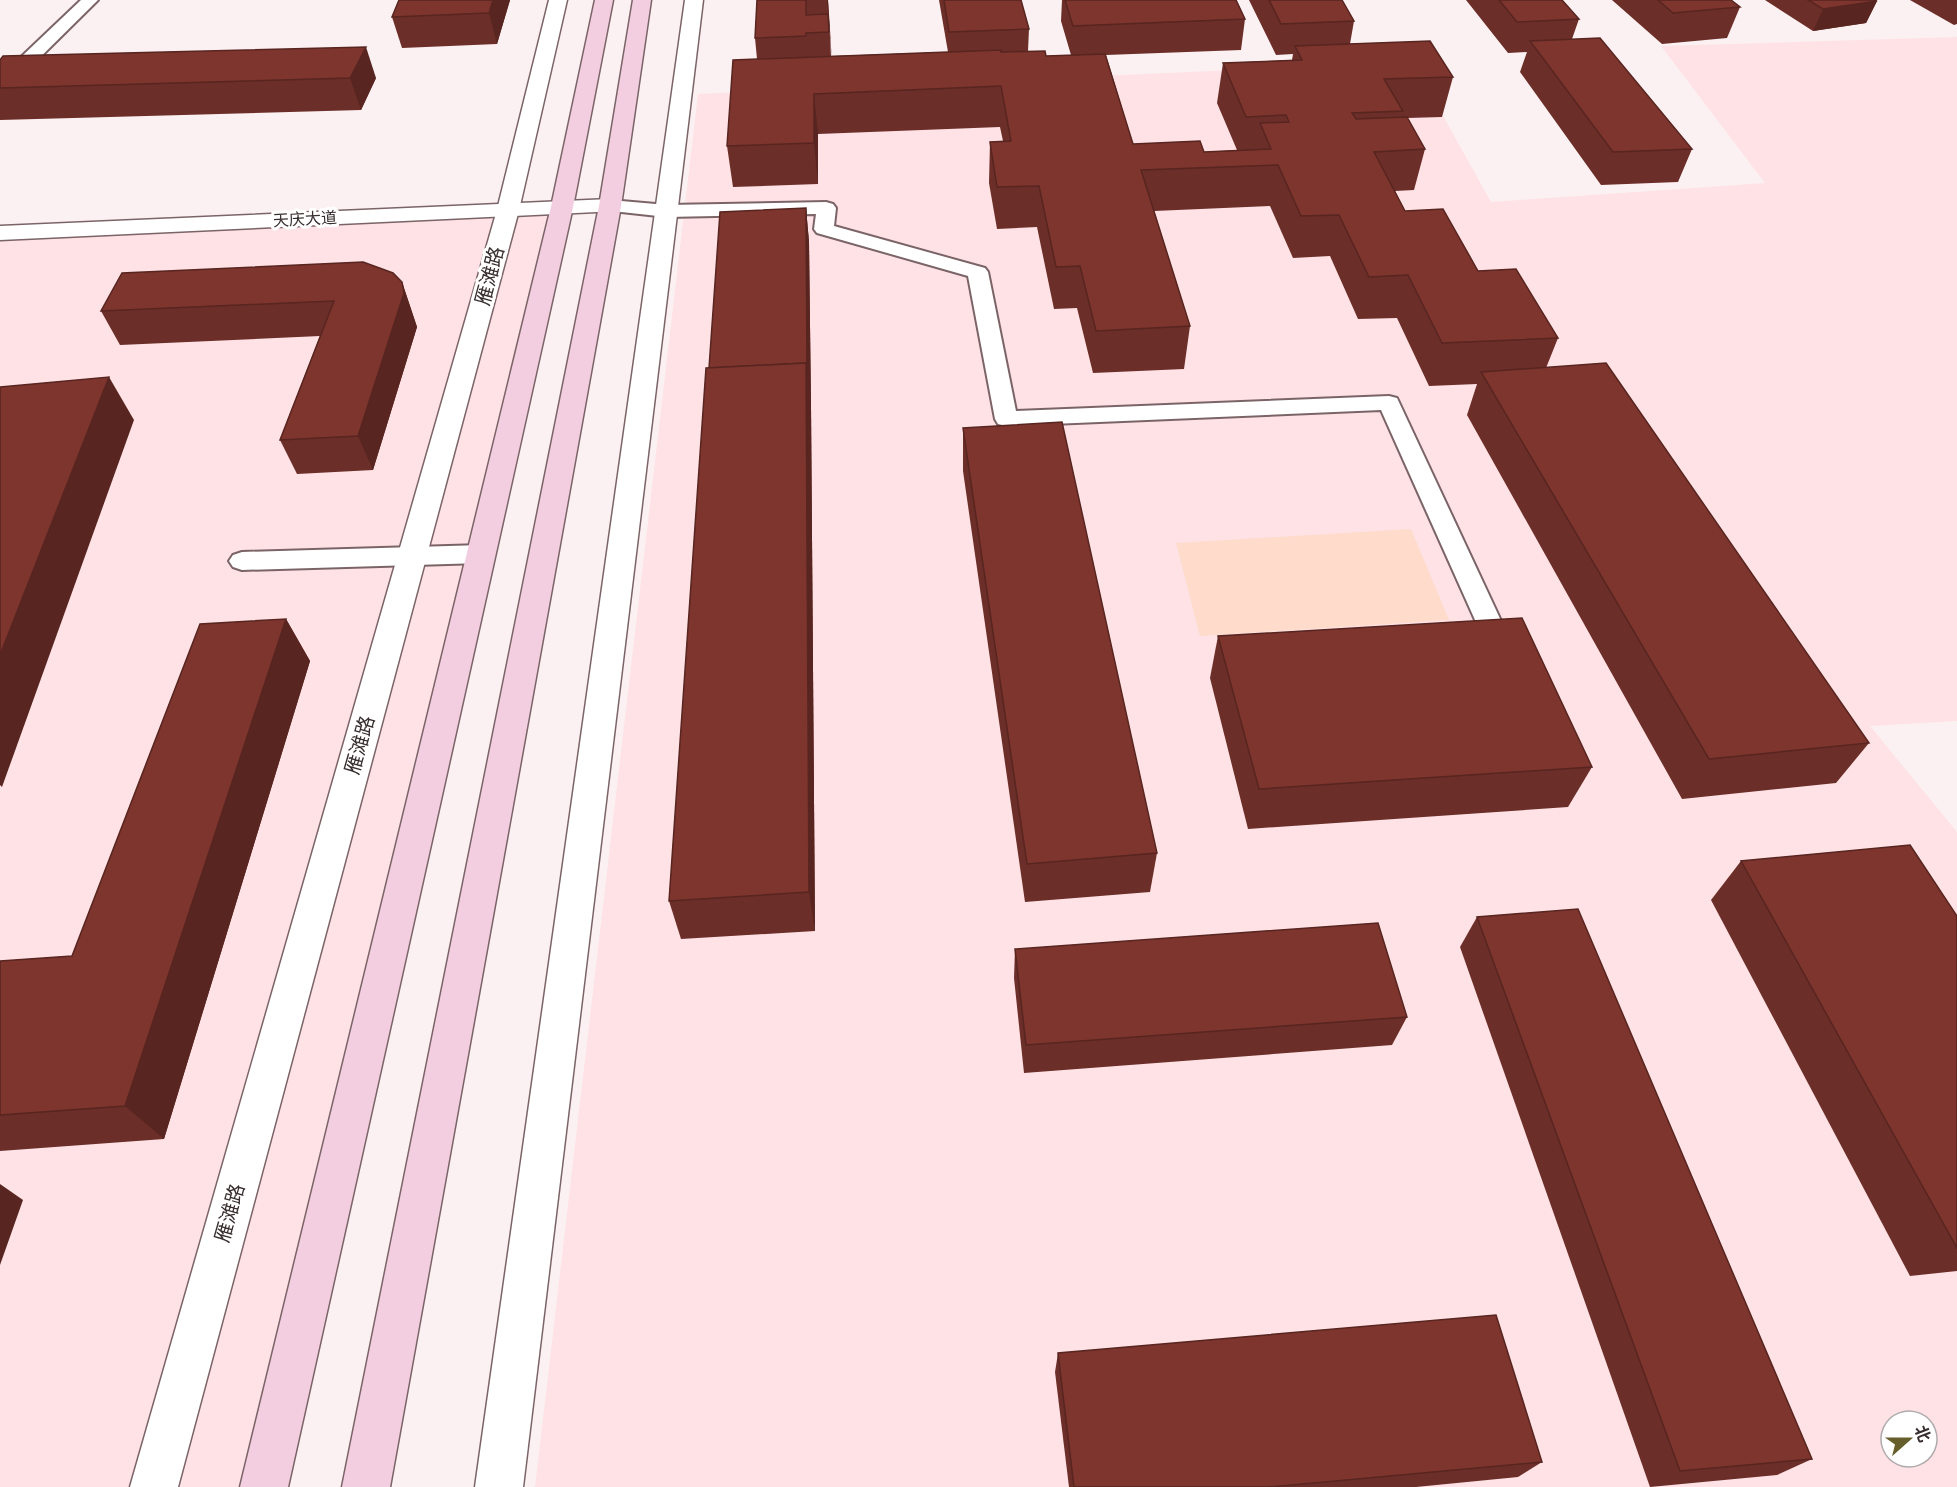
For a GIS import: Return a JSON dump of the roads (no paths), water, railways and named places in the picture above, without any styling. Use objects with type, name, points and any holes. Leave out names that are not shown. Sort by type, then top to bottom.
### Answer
[{"type":"main road","points":[[264,1487],[562,207],[604,0]]},
{"type":"main road","points":[[366,1487],[610,206],[642,0]]},
{"type":"street","name":"雁滩路","points":[[154,1487],[508,210],[558,0]]},
{"type":"street","points":[[499,1487],[694,0]]},
{"type":"street","name":"天庆大道","points":[[0,233],[610,206]]},
{"type":"lane","points":[[0,87],[90,0]]},
{"type":"lane","points":[[610,206],[667,211],[826,208],[824,229],[978,272],[1006,419],[1389,403],[1497,640]]},
{"type":"lane","points":[[242,561],[482,554]]}]
